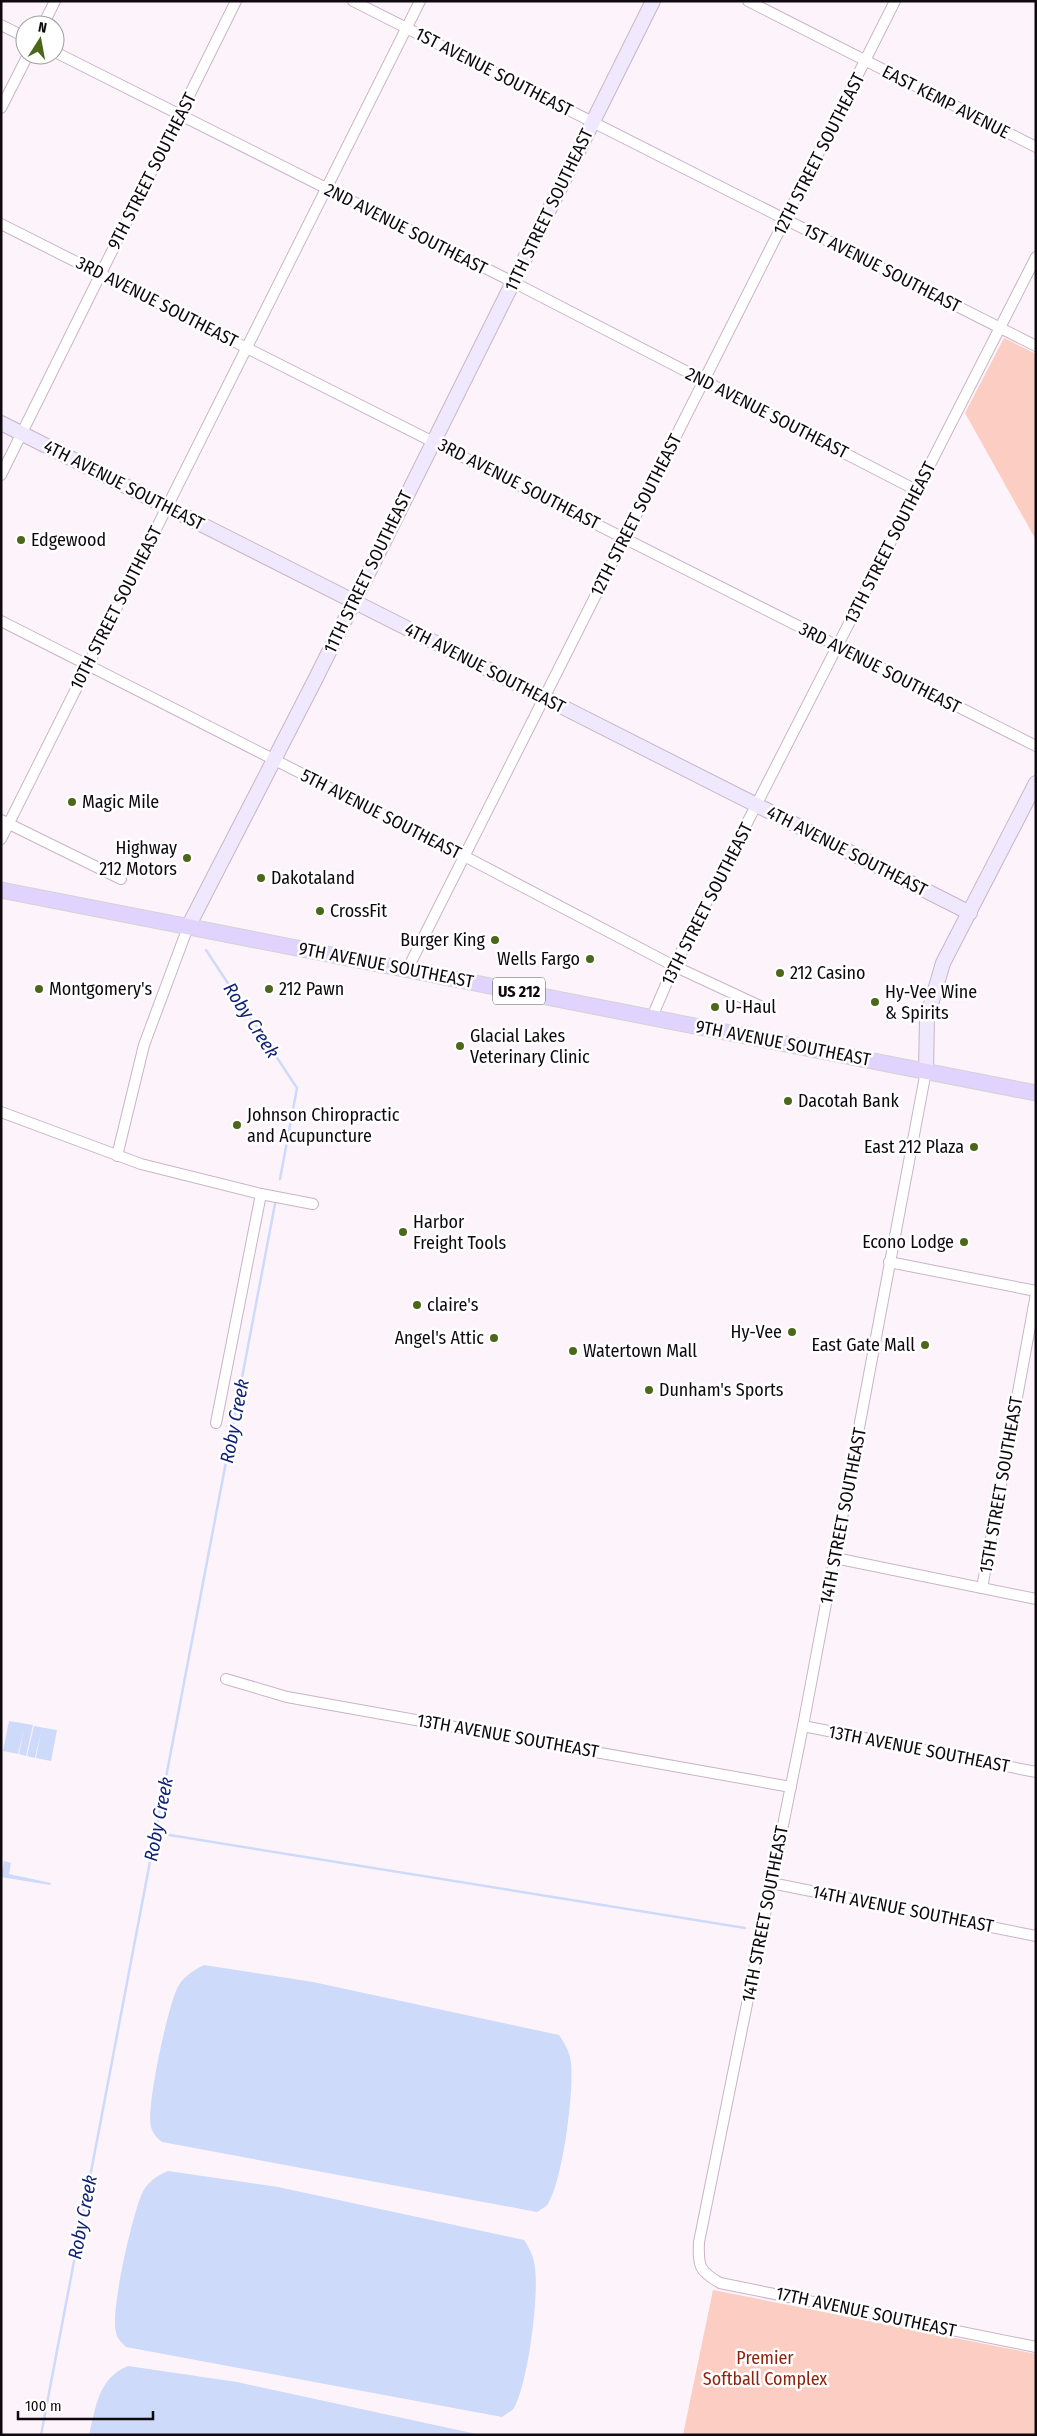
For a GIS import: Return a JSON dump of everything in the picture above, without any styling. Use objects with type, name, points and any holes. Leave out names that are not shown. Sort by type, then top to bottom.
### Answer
[{"type":"main road","name":"9TH AVENUE SOUTHEAST","points":[[1,890],[1036,1093]]},
{"type":"street","points":[[48,15],[55,1]]},
{"type":"street","name":"9TH STREET SOUTHEAST","points":[[1,475],[236,1]]},
{"type":"street","name":"1ST AVENUE SOUTHEAST","points":[[353,1],[1036,346]]},
{"type":"street","name":"10TH STREET SOUTHEAST","points":[[1,839],[5,822],[87,666],[420,1]]},
{"type":"street","name":"11TH STREET SOUTHEAST","points":[[117,1156],[144,1045],[188,927],[274,760],[653,1]]},
{"type":"street","name":"EAST KEMP AVENUE","points":[[748,1],[1036,148]]},
{"type":"street","name":"12TH STREET SOUTHEAST","points":[[407,970],[895,1]]},
{"type":"street","points":[[1,24],[15,32]]},
{"type":"street","name":"2ND AVENUE SOUTHEAST","points":[[65,57],[513,282],[916,490]]},
{"type":"street","points":[[1,108],[23,65]]},
{"type":"street","name":"3RD AVENUE SOUTHEAST","points":[[1,224],[1036,746]]},
{"type":"street","name":"13TH STREET SOUTHEAST","points":[[652,1018],[674,966],[1036,257]]},
{"type":"street","name":"4TH AVENUE SOUTHEAST","points":[[1,423],[970,913]]},
{"type":"street","name":"5TH AVENUE SOUTHEAST","points":[[1,621],[464,856],[674,966],[760,1006]]},
{"type":"street","name":"14TH STREET SOUTHEAST","points":[[700,2268],[699,2242],[803,1726],[926,1071],[925,1038],[932,996],[943,963],[1036,783]]},
{"type":"street","points":[[5,822],[121,879]]},
{"type":"street","points":[[1,1112],[117,1156],[261,1194],[313,1204]]},
{"type":"street","points":[[216,1423],[261,1194]]},
{"type":"street","points":[[889,1262],[1036,1293]]},
{"type":"street","name":"15TH STREET SOUTHEAST","points":[[982,1588],[1036,1293]]},
{"type":"street","points":[[835,1558],[1036,1599]]},
{"type":"street","name":"13TH AVENUE SOUTHEAST","points":[[226,1679],[288,1697],[791,1787]]},
{"type":"street","name":"13TH AVENUE SOUTHEAST","points":[[803,1726],[1036,1772]]},
{"type":"street","name":"14TH AVENUE SOUTHEAST","points":[[771,1883],[1036,1936]]},
{"type":"street","name":"17TH AVENUE SOUTHEAST","points":[[700,2268],[708,2276],[720,2283],[1036,2347]]},
{"type":"green space","points":[[1004,338],[1036,354],[1036,540],[965,413]]},
{"type":"green space","name":"Premier Softball Complex","points":[[713,2290],[1036,2354],[1036,2435],[683,2435]]},
{"type":"water","points":[[9,1721],[33,1725],[26,1756],[19,1754],[24,1729],[18,1754],[3,1751]]},
{"type":"water","points":[[34,1726],[57,1730],[51,1761],[36,1758],[41,1732],[35,1758],[27,1756]]},
{"type":"water","points":[[4,1861],[11,1863],[9,1874],[51,1883],[50,1885],[1,1877]]},
{"type":"water","points":[[204,1965],[313,1982],[559,2035],[567,2048],[570,2059],[571,2093],[563,2155],[559,2174],[548,2204],[537,2212],[162,2142],[153,2132],[150,2116],[154,2081],[163,2038],[178,1986],[187,1975]]},
{"type":"water","points":[[168,2171],[278,2187],[524,2240],[534,2264],[536,2281],[534,2318],[524,2380],[514,2408],[502,2417],[126,2347],[117,2337],[115,2321],[119,2286],[128,2243],[143,2191],[152,2180]]},
{"type":"water","points":[[128,2366],[237,2382],[481,2435],[89,2435],[104,2386],[118,2371]]},
{"type":"waterway","name":"Roby Creek","points":[[206,950],[297,1088],[280,1179]]},
{"type":"waterway","name":"Roby Creek","points":[[41,2435],[275,1204]]},
{"type":"waterway","points":[[157,1833],[745,1928]]},
{"type":"place","name":"Edgewood","points":[[21,540]]},
{"type":"place","name":"Magic Mile","points":[[72,802]]},
{"type":"place","name":"Highway 212 Motors","points":[[187,858]]},
{"type":"place","name":"Dakotaland","points":[[261,878]]},
{"type":"place","name":"CrossFit","points":[[320,911]]},
{"type":"place","name":"Burger King","points":[[495,940]]},
{"type":"place","name":"Wells Fargo","points":[[590,959]]},
{"type":"place","name":"212 Casino","points":[[780,973]]},
{"type":"place","name":"Montgomery's","points":[[39,989]]},
{"type":"place","name":"212 Pawn","points":[[269,989]]},
{"type":"place","name":"Hy-Vee Wine & Spirits","points":[[875,1002]]},
{"type":"place","name":"U-Haul","points":[[715,1007]]},
{"type":"place","name":"Glacial Lakes Veterinary Clinic","points":[[460,1046]]},
{"type":"place","name":"Dacotah Bank","points":[[788,1101]]},
{"type":"place","name":"Johnson Chiropractic and Acupuncture","points":[[237,1125]]},
{"type":"place","name":"East 212 Plaza","points":[[974,1147]]},
{"type":"place","name":"Harbor Freight Tools","points":[[403,1232]]},
{"type":"place","name":"Econo Lodge","points":[[964,1242]]},
{"type":"place","name":"claire's","points":[[417,1305]]},
{"type":"place","name":"Hy-Vee","points":[[792,1332]]},
{"type":"place","name":"Angel's Attic","points":[[494,1338]]},
{"type":"place","name":"East Gate Mall","points":[[925,1345]]},
{"type":"place","name":"Watertown Mall","points":[[573,1351]]},
{"type":"place","name":"Dunham's Sports","points":[[649,1390]]}]
